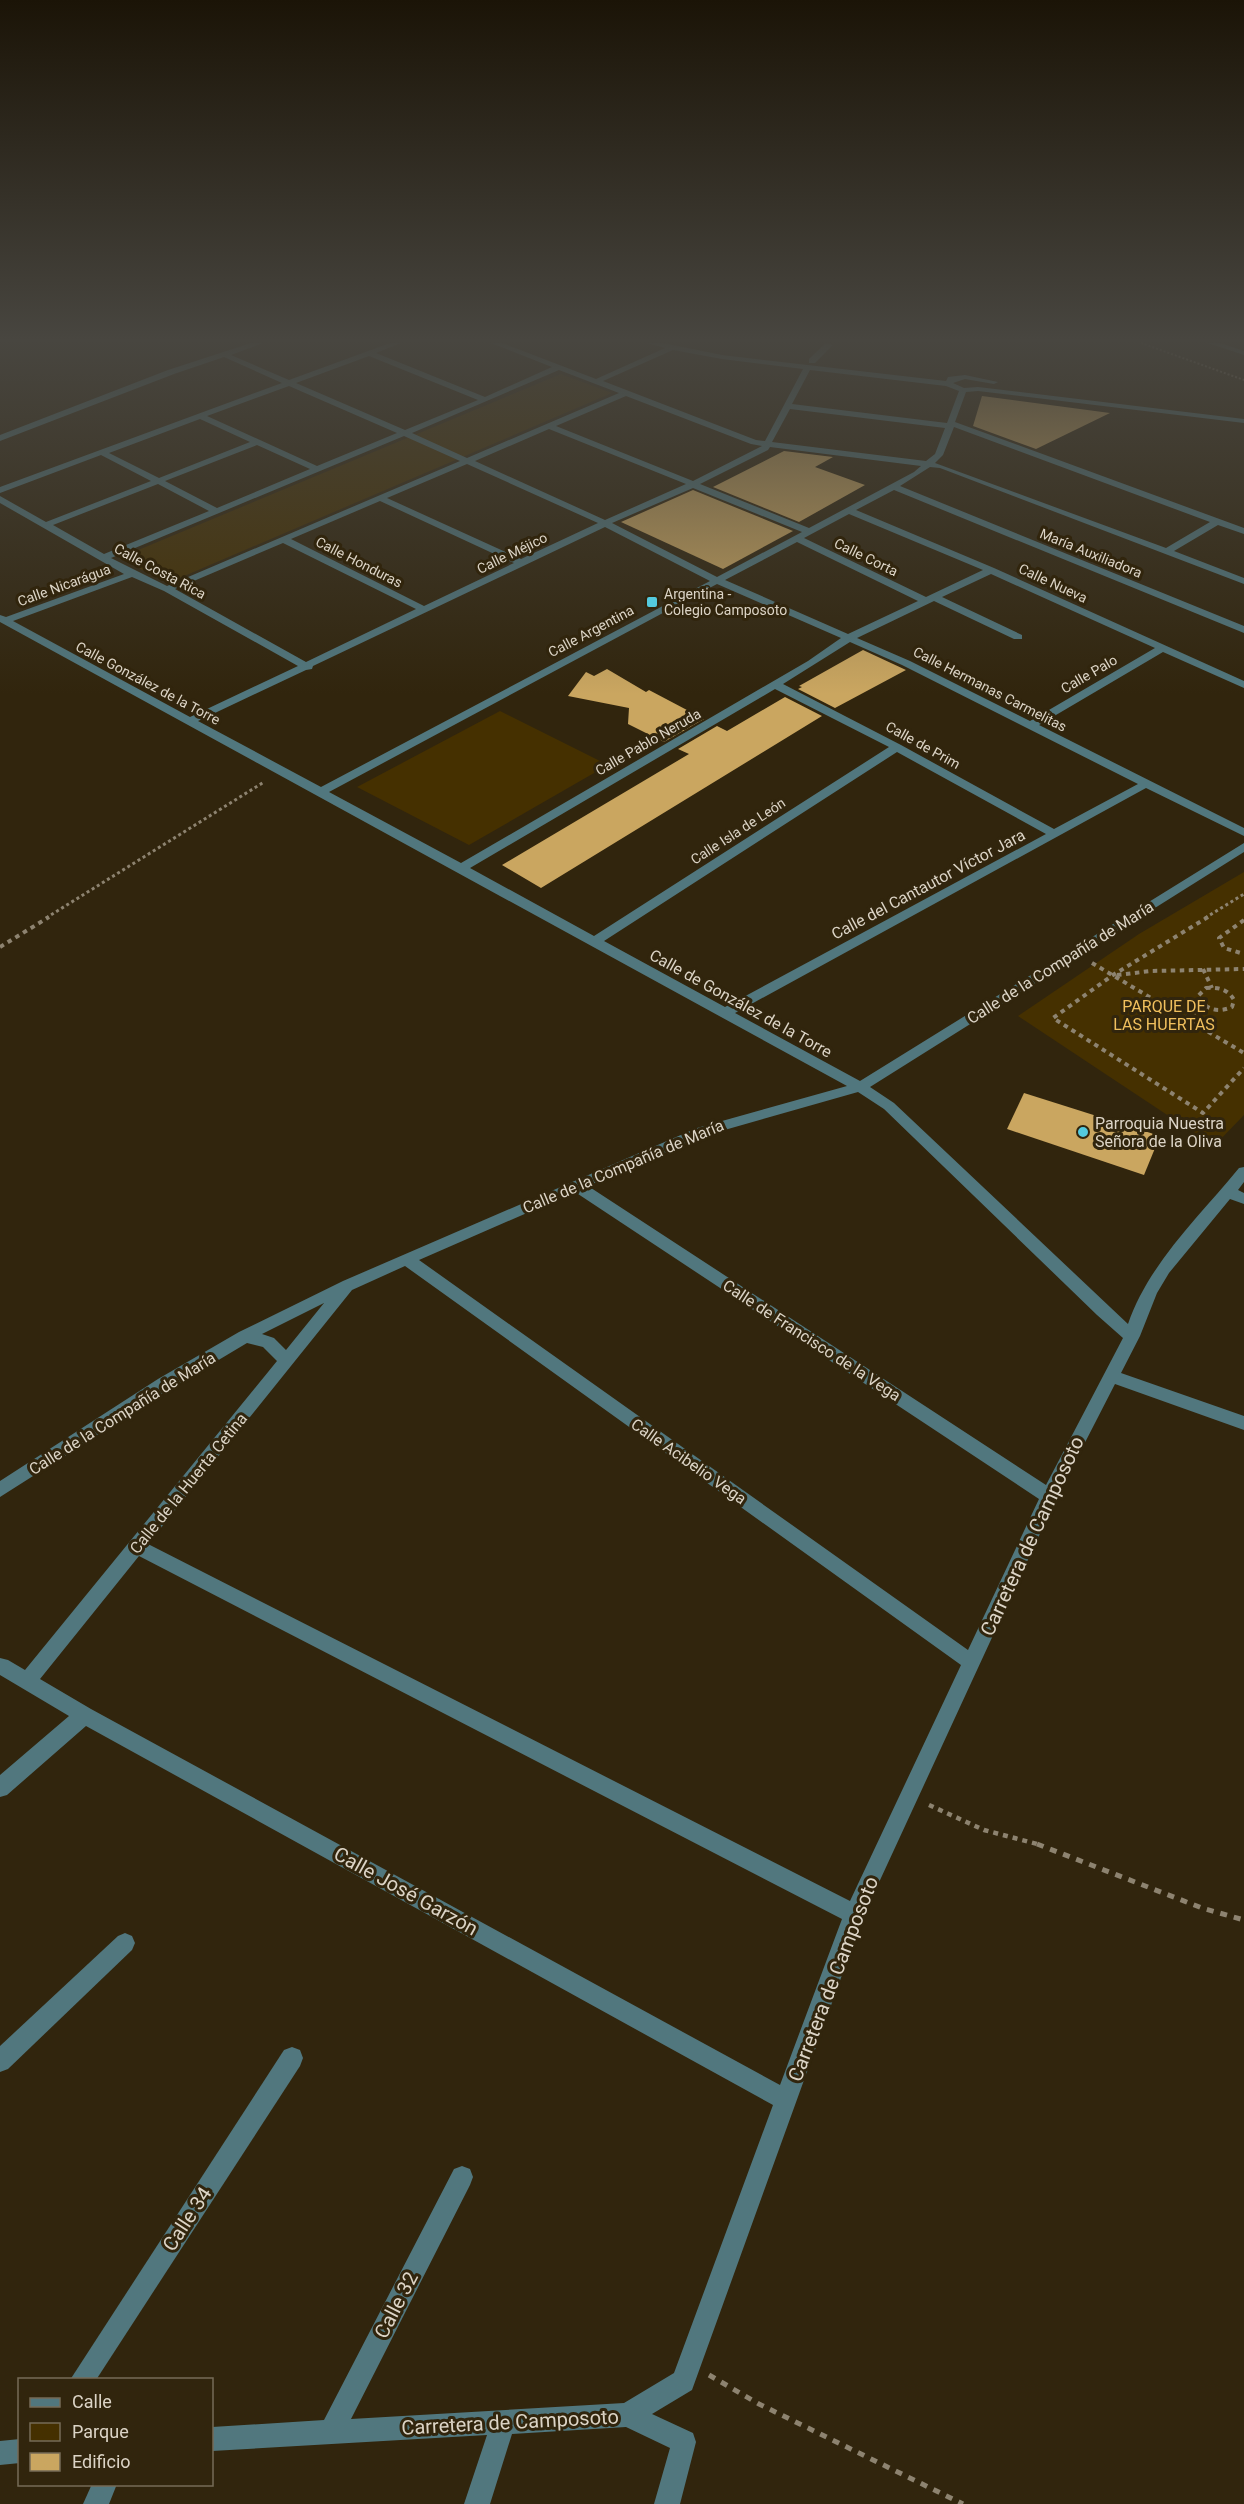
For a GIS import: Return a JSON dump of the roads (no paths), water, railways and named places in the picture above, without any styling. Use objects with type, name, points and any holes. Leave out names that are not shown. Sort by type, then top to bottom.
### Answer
[{"type":"street","points":[[0,490],[80,460]]},
{"type":"street","points":[[117,460],[217,511]]},
{"type":"street","points":[[46,525],[214,460]]},
{"type":"street","points":[[296,460],[316,469]]},
{"type":"street","points":[[105,557],[339,460]]},
{"type":"street","points":[[633,460],[808,531]]},
{"type":"street","name":"Calle Méjico","points":[[188,722],[308,667],[423,609],[605,523],[692,484],[737,460]]},
{"type":"street","points":[[898,460],[942,466],[1244,581]]},
{"type":"street","name":"Calle Argentina","points":[[320,792],[597,642],[718,581],[795,537],[894,487],[934,460]]},
{"type":"street","points":[[1048,460],[1244,531]]},
{"type":"street","points":[[167,589],[468,461]]},
{"type":"street","name":"Calle Hermanas Carmelitas","points":[[468,461],[605,523],[718,581],[846,639],[906,663],[1244,834]]},
{"type":"street","name":"María Auxiliadora","points":[[894,487],[1244,630]]},
{"type":"street","points":[[380,498],[522,564]]},
{"type":"street","name":"Calle Costa Rica","points":[[0,499],[132,574],[167,589],[308,667]]},
{"type":"street","name":"Calle Nueva","points":[[849,510],[991,570],[1244,685]]},
{"type":"street","points":[[1167,551],[1218,521]]},
{"type":"street","name":"Calle Corta","points":[[795,537],[1018,637]]},
{"type":"street","name":"Calle Honduras","points":[[283,539],[423,609]]},
{"type":"street","name":"Calle Pablo Neruda","points":[[461,868],[776,685],[844,643],[846,639],[991,570]]},
{"type":"street","name":"Calle Nicarágua","points":[[3,620],[132,574]]},
{"type":"street","name":"Calle González de la Torre","points":[[3,620],[282,772]]},
{"type":"street","name":"Calle Palo","points":[[1030,726],[1163,648]]},
{"type":"street","name":"Calle de Prim","points":[[776,685],[897,747],[1055,834]]},
{"type":"street","name":"Calle Isla de León","points":[[595,941],[897,747]]},
{"type":"street","name":"Calle de González de la Torre","points":[[282,772],[726,1012],[860,1087],[889,1106],[1102,1311],[1132,1336]]},
{"type":"street","name":"Calle del Cantautor Víctor Jara","points":[[726,1012],[1146,784]]},
{"type":"street","name":"Calle de la Compañía de María","points":[[0,1490],[164,1384],[245,1336],[348,1285],[720,1124],[860,1087],[1244,847]]},
{"type":"street","name":"Carretera de Camposoto","points":[[213,2439],[627,2415],[683,2381],[854,1914],[1049,1496],[1132,1336],[1138,1313],[1152,1286],[1244,1172]]},
{"type":"street","name":"Calle de Francisco de la Vega","points":[[575,1185],[1049,1496]]},
{"type":"street","points":[[1229,1192],[1244,1199]]},
{"type":"street","name":"Calle Acibelio Vega","points":[[406,1259],[972,1663]]},
{"type":"street","name":"Calle de la Huerta Cetina","points":[[27,1681],[348,1285]]},
{"type":"street","points":[[245,1336],[268,1342],[287,1360]]},
{"type":"street","points":[[1110,1376],[1244,1423]]},
{"type":"street","points":[[137,1547],[854,1914]]},
{"type":"street","name":"Calle José Garzón","points":[[2,1666],[84,1715],[787,2101]]},
{"type":"street","points":[[0,1788],[84,1715]]},
{"type":"street","points":[[0,2061],[124,1943]]},
{"type":"street","name":"Calle 34","points":[[83,2378],[292,2058]]},
{"type":"street","name":"Calle 32","points":[[331,2432],[462,2177]]},
{"type":"street","points":[[627,2415],[684,2442],[667,2504]]},
{"type":"street","points":[[477,2504],[504,2422]]},
{"type":"street","points":[[0,2453],[18,2451]]},
{"type":"street","points":[[96,2504],[104,2486]]},
{"type":"place","name":"Argentina - Colegio Camposoto","points":[[652,602]]},
{"type":"place","name":"Parroquia Nuestra Señora de la Oliva","points":[[1083,1132]]},
{"type":"park label","name":"PARQUE DE LAS HUERTAS","points":[[1164,1015]]}]
